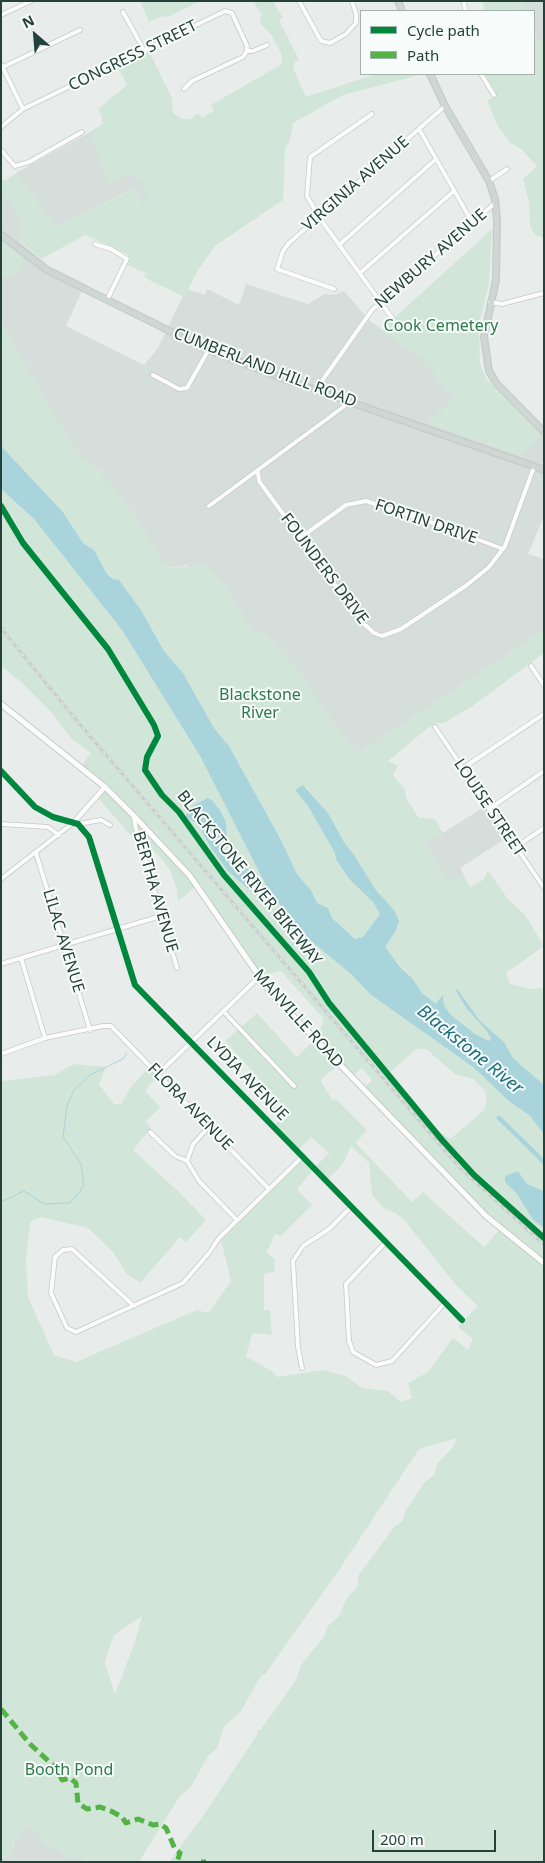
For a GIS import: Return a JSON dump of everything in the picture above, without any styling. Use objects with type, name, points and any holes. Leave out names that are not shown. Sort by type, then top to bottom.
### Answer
[{"type":"main road","points":[[430,75],[445,106],[489,180],[495,203],[498,259],[496,280],[484,337],[489,371],[496,383],[544,432]]},
{"type":"main road","name":"CUMBERLAND HILL ROAD","points":[[1,235],[47,270],[209,349],[288,380],[317,388],[350,402],[544,470]]},
{"type":"main road","name":"MANVILLE ROAD","points":[[1,704],[105,788],[134,816],[190,876],[258,978],[486,1216],[544,1263]]},
{"type":"street","points":[[1,16],[31,1]]},
{"type":"street","points":[[300,1],[321,41],[330,43],[346,34],[356,23],[356,14],[352,1]]},
{"type":"street","name":"CONGRESS STREET","points":[[1,128],[23,109],[145,52],[225,11],[232,13],[247,46],[247,52]]},
{"type":"street","points":[[123,12],[145,52]]},
{"type":"street","points":[[23,109],[2,66],[80,30]]},
{"type":"street","points":[[184,89],[192,81],[243,57],[247,52],[267,45]]},
{"type":"street","points":[[482,75],[494,95]]},
{"type":"street","name":"VIRGINIA AVENUE","points":[[334,289],[277,269],[286,247],[445,106]]},
{"type":"street","points":[[372,114],[310,157],[307,196],[319,217],[392,318]]},
{"type":"street","points":[[419,130],[472,222]]},
{"type":"street","points":[[1,150],[15,166],[30,162],[82,132]]},
{"type":"street","points":[[339,245],[436,159]]},
{"type":"street","points":[[489,180],[507,169]]},
{"type":"street","points":[[360,273],[454,190]]},
{"type":"street","name":"NEWBURY AVENUE","points":[[317,388],[360,325],[381,302],[495,203]]},
{"type":"street","points":[[95,244],[111,249],[127,259],[106,300]]},
{"type":"street","points":[[490,302],[502,304],[544,293]]},
{"type":"street","points":[[153,376],[180,389],[186,388],[209,349]]},
{"type":"street","points":[[209,506],[258,472],[260,466],[350,402]]},
{"type":"street","name":"FOUNDERS DRIVE","points":[[258,472],[259,481],[366,626],[374,633],[382,636],[401,629],[467,585],[489,567],[503,549],[534,466]]},
{"type":"street","name":"FORTIN DRIVE","points":[[300,538],[346,504],[366,502],[442,526],[503,549]]},
{"type":"street","points":[[531,666],[544,685]]},
{"type":"street","points":[[463,768],[544,714]]},
{"type":"street","name":"LOUISE STREET","points":[[435,727],[543,887]]},
{"type":"street","points":[[1,771],[35,807],[53,817],[75,824],[101,820],[110,825]]},
{"type":"street","points":[[489,809],[544,771]]},
{"type":"street","points":[[1,879],[75,824],[105,788]]},
{"type":"street","name":"BERTHA AVENUE","points":[[134,816],[177,968]]},
{"type":"street","points":[[1,824],[48,827],[59,836]]},
{"type":"street","name":"LYDIA AVENUE","points":[[75,824],[89,837],[135,985],[303,1156],[444,1304],[462,1320]]},
{"type":"street","points":[[516,847],[544,828]]},
{"type":"street","name":"LILAC AVENUE","points":[[36,853],[90,1030]]},
{"type":"street","points":[[1,964],[162,916]]},
{"type":"street","points":[[21,958],[45,1038]]},
{"type":"street","points":[[158,1074],[258,978]]},
{"type":"street","points":[[224,1012],[294,1086]]},
{"type":"street","name":"FLORA AVENUE","points":[[90,1030],[111,1026],[269,1189]]},
{"type":"street","points":[[1,1054],[45,1038],[90,1030]]},
{"type":"street","points":[[187,1161],[193,1144],[209,1127]]},
{"type":"street","points":[[150,1132],[176,1156],[187,1161],[199,1182],[237,1220]]},
{"type":"street","points":[[134,1306],[72,1249],[63,1250],[55,1258],[51,1293],[67,1328],[76,1332],[134,1306],[183,1283],[209,1254],[219,1238],[303,1156]]},
{"type":"street","points":[[302,1368],[298,1347],[293,1261],[303,1246],[329,1229],[351,1207]]},
{"type":"street","points":[[385,1243],[346,1284],[349,1342],[353,1352],[376,1365],[392,1362],[444,1304]]},
{"type":"shaded area","points":[[524,1],[544,1],[544,42],[538,44],[535,32],[535,10],[525,10]]},
{"type":"shaded area","points":[[92,131],[92,141],[111,182],[126,175],[132,175],[139,179],[150,201],[143,204],[134,188],[57,228],[16,173]]},
{"type":"shaded area","points":[[1,199],[10,200],[17,210],[20,218],[20,241],[47,265],[85,284],[66,326],[144,365],[158,348],[186,289],[205,295],[207,289],[239,305],[246,284],[308,304],[325,294],[335,295],[344,291],[369,320],[422,358],[454,399],[428,423],[521,455],[543,432],[544,516],[528,554],[544,559],[544,630],[357,754],[325,713],[301,674],[251,632],[241,614],[186,565],[170,568],[160,560],[131,511],[99,470],[82,459],[55,418],[1,322],[1,279],[22,268],[12,247],[1,235]]},
{"type":"shaded area","points":[[486,806],[508,837],[460,868],[464,875],[448,883],[425,844]]},
{"type":"shaded area","points":[[26,1825],[36,1830],[47,1845],[64,1851],[70,1857],[81,1858],[86,1862],[1,1862],[1,1857],[6,1857],[13,1847],[15,1839]]},
{"type":"green space","points":[[140,1],[200,1],[170,16],[160,17],[149,22]]},
{"type":"green space","points":[[253,1],[273,1],[283,18],[279,20],[299,60],[295,62],[293,68],[306,97],[373,75],[419,75],[343,95],[293,123],[290,140],[285,149],[283,200],[215,246],[198,270],[184,297],[144,277],[146,273],[125,264],[129,255],[85,235],[41,259],[20,240],[20,217],[17,210],[10,200],[1,199],[1,178],[4,181],[16,173],[57,228],[135,188],[143,204],[149,201],[139,179],[133,175],[126,175],[108,183],[92,141],[92,131],[103,123],[99,108],[127,85],[117,66],[149,51],[172,98],[173,113],[182,119],[191,119],[198,113],[202,118],[214,111],[211,105],[282,64],[281,53],[272,36],[260,23],[261,14]]},
{"type":"green space","points":[[482,1],[524,1],[526,10],[484,10]]},
{"type":"green space","points":[[535,32],[538,44],[544,42],[544,238],[535,235],[530,227],[529,202],[523,179],[537,166],[521,149],[509,142],[498,126],[487,101],[497,95],[486,75],[535,75]]},
{"type":"green space","name":"Cook Cemetery","points":[[492,229],[489,284],[479,323],[480,364],[487,380],[541,435],[521,455],[427,423],[454,399],[422,358],[381,330]]},
{"type":"green space","points":[[1,235],[25,259],[22,268],[1,279]]},
{"type":"green space","name":"Blackstone River","points":[[1,322],[55,418],[82,459],[99,470],[113,487],[131,511],[160,560],[170,568],[205,565],[223,582],[251,632],[264,632],[301,674],[325,713],[357,754],[544,630],[544,653],[471,707],[444,723],[437,723],[428,728],[388,761],[398,766],[393,775],[404,788],[407,800],[419,818],[435,819],[443,833],[425,844],[448,882],[464,875],[470,887],[483,880],[488,871],[508,899],[525,915],[544,946],[506,973],[510,984],[531,989],[544,988],[544,1085],[513,1058],[504,1042],[480,1021],[458,990],[465,1007],[486,1030],[491,1040],[489,1041],[475,1034],[450,1014],[444,1005],[444,998],[436,1004],[422,993],[412,978],[389,953],[385,947],[395,932],[394,910],[376,890],[344,842],[328,813],[307,788],[295,790],[308,806],[335,853],[336,861],[350,880],[373,902],[380,914],[363,937],[355,939],[332,918],[328,909],[317,903],[311,890],[297,874],[281,840],[229,746],[214,728],[183,673],[164,651],[141,610],[119,580],[113,579],[107,574],[94,550],[83,543],[63,512],[1,446]]},
{"type":"green space","name":"Booth Pond","points":[[1,489],[34,519],[122,630],[200,756],[257,866],[310,940],[352,975],[371,995],[473,1067],[510,1102],[529,1115],[544,1134],[544,1191],[527,1184],[518,1171],[505,1176],[505,1182],[517,1194],[533,1220],[544,1228],[544,1862],[169,1862],[201,1819],[257,1735],[258,1730],[261,1729],[296,1680],[301,1665],[323,1638],[328,1626],[339,1616],[346,1600],[358,1585],[358,1576],[395,1526],[402,1522],[405,1512],[424,1483],[434,1475],[437,1464],[452,1448],[457,1438],[419,1449],[339,1570],[266,1673],[261,1676],[241,1711],[224,1727],[217,1748],[208,1756],[190,1788],[180,1796],[139,1862],[86,1862],[81,1858],[70,1857],[64,1851],[47,1845],[41,1840],[36,1830],[26,1825],[15,1839],[9,1856],[1,1857],[1,1081],[54,1075],[74,1064],[106,1067],[99,1084],[114,1104],[121,1104],[131,1087],[149,1067],[158,1075],[145,1091],[160,1107],[146,1121],[151,1128],[133,1150],[178,1191],[206,1220],[186,1242],[180,1237],[140,1283],[126,1273],[113,1252],[88,1228],[41,1217],[30,1222],[26,1260],[28,1297],[54,1355],[76,1362],[197,1310],[208,1313],[231,1281],[221,1240],[304,1156],[315,1167],[329,1153],[311,1137],[298,1150],[274,1126],[288,1111],[225,1041],[257,1013],[297,1057],[315,1039],[323,1024],[323,1018],[281,971],[260,976],[199,884],[178,901],[177,889],[169,868],[153,850],[135,840],[97,797],[104,789],[80,768],[91,753],[71,738],[51,712],[20,681],[1,666]],"holes":[[[416,1049],[426,1049],[455,1074],[473,1079],[485,1091],[487,1101],[484,1110],[450,1139],[434,1128],[388,1074]],[[338,1066],[350,1078],[362,1068],[372,1080],[362,1090],[499,1230],[484,1247],[423,1192],[412,1202],[356,1143],[367,1130],[336,1099],[333,1101],[320,1080]],[[351,1146],[369,1163],[372,1195],[385,1209],[396,1213],[405,1221],[456,1285],[478,1306],[458,1327],[473,1339],[468,1350],[453,1338],[428,1372],[408,1383],[412,1398],[401,1402],[388,1391],[362,1388],[346,1376],[322,1370],[277,1377],[272,1371],[246,1357],[252,1333],[272,1335],[270,1310],[264,1310],[264,1274],[274,1272],[275,1260],[267,1252],[275,1234],[281,1236],[312,1205],[297,1189],[315,1168],[327,1180],[343,1164]],[[142,1616],[135,1642],[115,1694],[105,1663],[114,1635]]]},
{"type":"water","name":"Blackstone River","points":[[1,446],[63,512],[83,543],[94,550],[107,574],[113,579],[119,580],[141,610],[164,651],[183,673],[214,728],[229,746],[281,840],[297,874],[311,890],[317,903],[328,908],[332,918],[355,939],[363,937],[380,914],[373,902],[350,880],[336,860],[335,853],[308,806],[295,790],[303,785],[328,813],[344,842],[376,890],[394,910],[399,921],[395,932],[385,947],[401,968],[412,978],[422,993],[436,1004],[443,995],[444,1005],[450,1014],[475,1034],[489,1041],[491,1039],[486,1030],[466,1008],[455,989],[458,990],[480,1021],[504,1042],[513,1058],[544,1085],[544,1134],[529,1115],[510,1102],[473,1067],[371,995],[352,975],[310,940],[270,893],[200,756],[122,630],[34,519],[1,489]]},
{"type":"water","points":[[207,798],[212,800],[226,822],[227,838],[222,854],[230,864],[235,867],[244,866],[250,871],[254,880],[252,889],[247,888],[228,871],[211,848],[197,823],[185,817],[191,807]]},
{"type":"water","points":[[518,1171],[527,1184],[544,1191],[544,1228],[533,1220],[517,1194],[505,1182],[505,1176]]},
{"type":"waterway","points":[[292,945],[303,930]]},
{"type":"waterway","points":[[1,1202],[24,1191],[44,1204],[69,1203],[76,1197],[84,1185],[81,1164],[63,1137],[67,1106],[74,1090],[90,1075],[123,1059],[127,1053]]},
{"type":"waterway","points":[[499,1118],[544,1162]]},
{"type":"railway","points":[[1,628],[77,721],[459,1167],[544,1245]]},
{"type":"marked path","points":[[1,1709],[30,1744],[56,1768],[62,1780],[70,1778],[76,1783],[78,1803],[87,1809],[100,1807],[111,1811],[122,1817],[126,1823],[138,1819],[153,1825],[160,1824],[166,1828],[175,1849],[180,1853],[177,1862]]},
{"type":"marked path","points":[[201,1862],[206,1862]]},
{"type":"cycle path","name":"BLACKSTONE RIVER BIKEWAY","points":[[1,506],[23,543],[108,649],[154,725],[158,736],[147,757],[145,770],[162,795],[179,812],[224,875],[309,972],[329,1003],[442,1140],[474,1175],[544,1238]]},
{"type":"cycle path","points":[[1,771],[35,807],[53,817],[78,824],[89,837],[135,985],[462,1320]]}]
